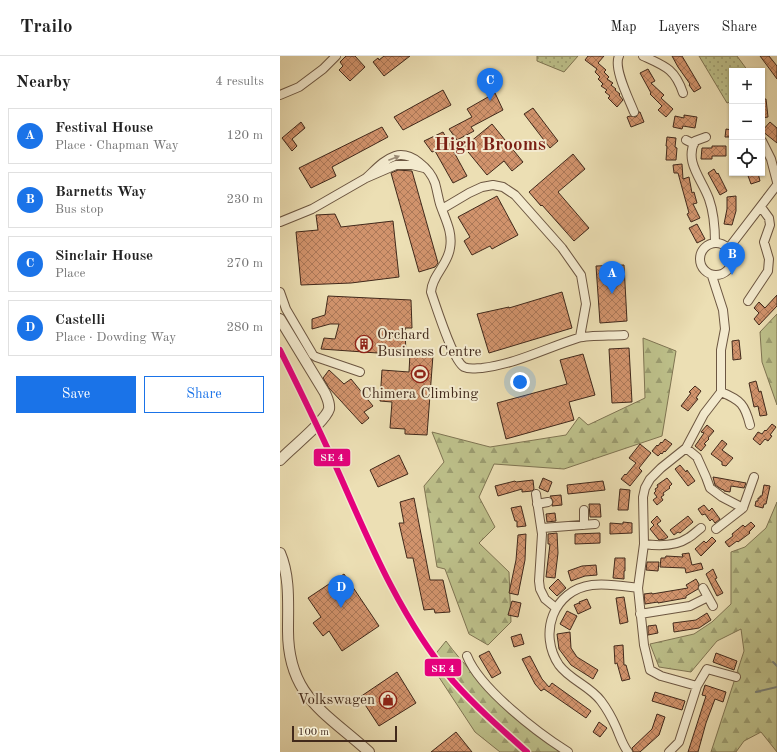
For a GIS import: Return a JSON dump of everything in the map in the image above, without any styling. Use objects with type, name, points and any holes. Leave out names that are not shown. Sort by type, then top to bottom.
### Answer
[{"type":"street","points":[[280,95],[299,87],[323,69],[336,56]]},
{"type":"street","points":[[619,56],[617,63],[622,82],[634,112]]},
{"type":"street","points":[[643,56],[671,70],[678,80],[683,93]]},
{"type":"street","points":[[706,137],[690,142],[690,153],[695,170],[709,198],[715,231],[715,243]]},
{"type":"street","points":[[765,147],[771,159],[777,182]]},
{"type":"street","points":[[280,222],[312,209],[366,178],[383,162],[399,155],[411,158],[425,168],[435,183],[451,234],[450,249],[446,261],[432,284],[431,292],[456,357],[463,366],[472,369],[499,366],[544,352],[580,337],[624,336]]},
{"type":"street","points":[[442,209],[482,187],[493,185],[503,187],[515,195],[562,248],[581,275],[586,304],[580,337]]},
{"type":"street","points":[[728,249],[777,185]]},
{"type":"street","points":[[748,301],[768,271],[769,259],[764,242],[770,224],[769,218],[761,207]]},
{"type":"street","points":[[697,686],[661,676],[650,670],[644,645],[638,588],[644,544],[643,512],[645,488],[650,479],[661,468],[686,448],[704,414],[721,392],[721,350],[725,329],[723,310],[712,276],[703,270],[699,260],[700,255],[706,246],[715,243],[721,244],[728,249],[732,258],[730,268],[722,275],[712,276]]},
{"type":"street","points":[[280,292],[286,309],[313,355],[360,372]]},
{"type":"street","points":[[280,319],[325,393],[329,402],[329,408],[320,421],[280,460]]},
{"type":"street","points":[[721,392],[730,396],[744,406],[750,425]]},
{"type":"street","points":[[686,448],[697,457],[710,488],[722,497],[743,508]]},
{"type":"street","points":[[716,529],[743,508],[754,477]]},
{"type":"street","points":[[536,494],[542,528],[539,581],[540,589],[545,599],[556,608]]},
{"type":"street","points":[[537,504],[548,502]]},
{"type":"street","points":[[584,510],[584,524]]},
{"type":"street","points":[[542,528],[595,524]]},
{"type":"street","points":[[644,544],[668,545],[687,539],[701,528]]},
{"type":"street","points":[[281,560],[287,584],[288,634],[292,663],[296,677],[308,697],[320,710],[369,752]]},
{"type":"street","points":[[628,752],[611,717],[597,696],[566,672],[554,656],[550,645],[549,632],[551,620],[556,608],[562,600],[581,588],[592,585],[608,585],[638,588]]},
{"type":"street","points":[[703,588],[713,606]]},
{"type":"street","points":[[640,614],[690,606],[708,597]]},
{"type":"street","points":[[467,656],[486,683],[515,713],[568,752]]},
{"type":"street","points":[[669,752],[679,742],[697,686],[707,669],[736,677]]},
{"type":"green space","points":[[537,56],[578,56],[564,72],[537,61]]},
{"type":"green space","points":[[699,56],[737,56],[746,68],[729,68],[729,102],[727,103]]},
{"type":"green space","points":[[777,314],[777,405],[762,362],[760,332]]},
{"type":"green space","points":[[643,338],[676,351],[662,436],[564,469],[494,464],[479,497],[495,527],[479,543],[509,572],[511,622],[488,645],[469,634],[445,569],[437,567],[424,486],[444,462],[432,432],[490,447],[566,435],[579,417],[588,425],[645,398]]},
{"type":"green space","points":[[777,502],[777,752],[761,732],[744,741],[736,752],[711,752],[744,651],[741,629],[717,641],[691,672],[659,667],[650,644],[694,634],[712,622],[731,604],[731,552],[745,547],[766,528]]},
{"type":"green space","points":[[446,641],[472,673],[502,701],[565,752],[500,752],[475,732],[429,662]]},
{"type":"building","points":[[346,56],[355,56],[365,67],[350,81],[339,70],[343,66],[340,62]]},
{"type":"building","points":[[384,56],[410,56],[384,76],[373,62]]},
{"type":"building","points":[[588,56],[604,56],[598,63],[606,70],[604,72],[609,77],[607,79],[613,83],[611,85],[620,94],[619,95],[623,100],[617,107],[608,98],[610,96],[605,92],[607,90],[601,86],[603,84],[598,79],[600,77],[595,72],[597,69],[585,60]]},
{"type":"building","points":[[672,56],[682,56],[701,88],[694,92]]},
{"type":"building","points":[[760,56],[769,56],[777,66],[777,79]]},
{"type":"building","points":[[648,69],[655,81],[651,83],[664,95],[661,98],[673,109],[666,117],[658,110],[662,106],[650,94],[651,93],[640,73]]},
{"type":"building","points":[[443,90],[451,105],[403,130],[394,117]]},
{"type":"building","points":[[495,93],[503,110],[471,127],[474,131],[457,140],[449,129],[472,117],[467,109]]},
{"type":"building","points":[[765,99],[766,99],[768,117],[765,118]]},
{"type":"building","points":[[533,108],[558,141],[550,148],[524,114]]},
{"type":"building","points":[[639,112],[644,122],[631,127],[627,117],[636,117]]},
{"type":"building","points":[[684,115],[697,117],[695,128],[683,126],[682,129],[673,127],[675,116],[684,118]]},
{"type":"building","points":[[301,122],[305,128],[292,139],[297,146],[292,151],[282,138]]},
{"type":"building","points":[[770,122],[777,128],[777,143],[765,133],[765,128]]},
{"type":"building","points":[[492,124],[523,162],[512,171],[504,161],[487,175],[464,147]]},
{"type":"building","points":[[382,127],[388,137],[332,167],[336,176],[311,188],[299,168]]},
{"type":"building","points":[[726,129],[729,130],[729,137],[725,137]]},
{"type":"building","points":[[443,132],[467,176],[453,183],[435,151],[432,152],[424,141]]},
{"type":"building","points":[[667,137],[676,138],[676,160],[666,160]]},
{"type":"building","points":[[712,146],[726,146],[726,156],[712,156],[712,159],[701,159],[702,148],[712,148]]},
{"type":"building","points":[[573,154],[585,169],[558,192],[589,228],[574,241],[529,192]]},
{"type":"building","points":[[682,164],[683,179],[689,177],[692,193],[694,192],[697,203],[693,204],[700,218],[691,222],[687,214],[689,213],[678,173],[674,173],[673,165]]},
{"type":"building","points":[[714,169],[717,174],[718,173],[727,191],[720,195],[708,173]]},
{"type":"building","points":[[398,170],[412,171],[438,263],[435,267],[419,272],[391,173]]},
{"type":"building","points":[[748,176],[759,176],[760,181],[751,184]]},
{"type":"building","points":[[497,196],[518,235],[492,249],[490,246],[472,255],[464,241],[470,237],[458,217]]},
{"type":"building","points":[[736,196],[736,211],[732,225],[724,224],[727,209],[727,197]]},
{"type":"building","points":[[335,214],[341,227],[393,221],[399,277],[351,283],[301,285],[296,232],[318,230],[316,215]]},
{"type":"building","points":[[697,224],[705,239],[697,243],[689,228]]},
{"type":"building","points":[[624,265],[627,321],[600,323],[596,266]]},
{"type":"building","points":[[562,292],[572,328],[489,353],[477,314],[509,308]]},
{"type":"building","points":[[777,295],[777,306],[759,325],[754,319],[759,313],[754,308],[759,302],[765,308]]},
{"type":"building","points":[[328,296],[411,300],[412,328],[405,328],[406,355],[321,349],[324,338],[335,339],[339,324],[330,324],[312,329],[312,319],[325,315]]},
{"type":"building","points":[[739,340],[741,359],[733,360],[732,341]]},
{"type":"building","points":[[629,348],[632,402],[612,403],[609,349]]},
{"type":"building","points":[[410,353],[433,355],[427,435],[405,434],[405,429],[390,428],[392,402],[380,401],[382,370],[409,372]]},
{"type":"building","points":[[583,354],[595,395],[569,402],[574,420],[506,439],[497,403],[567,384],[560,360]]},
{"type":"building","points":[[329,370],[344,384],[351,379],[373,406],[364,412],[369,418],[362,424],[329,388],[323,378]]},
{"type":"building","points":[[756,381],[759,392],[761,391],[767,415],[760,416],[758,406],[754,407],[749,383]]},
{"type":"building","points":[[695,386],[701,391],[696,398],[698,399],[688,411],[681,406],[691,393],[689,392]]},
{"type":"building","points":[[772,424],[776,427],[770,435],[772,436],[768,441],[765,439],[760,445],[753,439],[758,432],[762,434]]},
{"type":"building","points":[[707,425],[714,431],[704,444],[706,445],[701,451],[695,446],[704,433],[701,432]]},
{"type":"building","points":[[665,439],[672,444],[665,452],[664,451],[658,456],[652,451]]},
{"type":"building","points":[[722,440],[727,444],[722,450],[733,458],[726,466],[722,465],[722,462],[711,454]]},
{"type":"building","points":[[640,444],[651,453],[639,468],[642,471],[630,486],[621,479],[636,463],[629,458]]},
{"type":"building","points":[[399,455],[408,474],[378,487],[370,470]]},
{"type":"building","points":[[680,465],[686,472],[687,470],[695,481],[688,486],[675,469]]},
{"type":"building","points":[[713,477],[746,483],[744,488],[731,486],[730,492],[724,491],[715,485]]},
{"type":"building","points":[[543,478],[552,482],[548,492],[539,488]]},
{"type":"building","points":[[667,478],[672,484],[669,487],[670,488],[663,493],[664,495],[661,497],[663,500],[657,505],[653,500],[657,497],[654,493],[656,491],[655,489],[658,487],[657,485]]},
{"type":"building","points":[[533,480],[534,489],[532,491],[522,492],[522,489],[498,496],[495,486],[515,481]]},
{"type":"building","points":[[603,481],[605,490],[568,494],[567,485]]},
{"type":"building","points":[[764,485],[770,486],[766,504],[764,504],[763,508],[755,506],[758,498],[762,496]]},
{"type":"building","points":[[620,489],[630,490],[628,510],[618,510]]},
{"type":"building","points":[[561,495],[562,505],[552,506],[553,501],[550,496]]},
{"type":"building","points":[[414,498],[430,580],[443,580],[450,612],[435,613],[434,609],[424,610],[413,558],[407,558],[399,523],[404,523],[400,502]]},
{"type":"building","points":[[589,504],[600,504],[601,517],[590,517]]},
{"type":"building","points":[[704,505],[709,511],[712,508],[720,519],[715,523],[712,519],[710,521],[705,514],[702,515],[698,509]]},
{"type":"building","points":[[521,506],[526,526],[517,527],[517,521],[515,521],[511,508]]},
{"type":"building","points":[[555,513],[556,521],[547,522],[546,514]]},
{"type":"building","points":[[657,516],[661,521],[657,524],[668,537],[665,539],[659,540],[650,529],[654,525],[651,522]]},
{"type":"building","points":[[688,516],[693,522],[680,533],[678,532],[674,535],[670,530]]},
{"type":"building","points":[[623,522],[632,523],[632,533],[610,534],[610,523],[623,524]]},
{"type":"building","points":[[751,522],[755,526],[749,532],[750,533],[729,547],[725,542],[733,536],[732,534],[743,525],[745,527]]},
{"type":"building","points":[[557,533],[558,553],[555,578],[546,577],[550,544],[548,544],[548,534]]},
{"type":"building","points":[[600,533],[600,543],[575,544],[575,534]]},
{"type":"building","points":[[526,534],[525,560],[518,595],[509,593],[516,560],[518,535]]},
{"type":"building","points":[[712,537],[716,541],[701,556],[695,549],[704,541],[706,543]]},
{"type":"building","points":[[689,553],[692,565],[701,563],[703,569],[686,573],[685,568],[660,567],[661,558],[665,558],[666,556],[683,557],[682,554]]},
{"type":"building","points":[[615,558],[625,558],[624,579],[613,578]]},
{"type":"building","points":[[647,562],[659,562],[658,571],[646,570]]},
{"type":"building","points":[[596,565],[597,575],[585,576],[571,581],[568,571],[582,566]]},
{"type":"building","points":[[713,569],[717,578],[715,579],[723,593],[717,596],[706,574]]},
{"type":"building","points":[[344,574],[379,626],[342,651],[329,631],[323,636],[313,623],[321,617],[308,598]]},
{"type":"building","points":[[558,579],[566,588],[557,596],[549,588]]},
{"type":"building","points":[[696,579],[699,584],[698,589],[686,596],[686,598],[645,604],[644,594],[688,588],[686,585]]},
{"type":"building","points":[[624,597],[628,622],[620,624],[616,598]]},
{"type":"building","points":[[587,599],[591,608],[578,614],[574,605],[580,604],[579,602]]},
{"type":"building","points":[[512,601],[521,603],[518,617],[508,615]]},
{"type":"building","points":[[567,611],[577,616],[570,630],[560,624]]},
{"type":"building","points":[[707,613],[711,620],[699,628],[674,632],[673,623],[696,620]]},
{"type":"building","points":[[656,625],[658,633],[648,635],[648,626]]},
{"type":"building","points":[[570,632],[571,648],[577,657],[598,670],[593,679],[571,665],[559,649],[557,634]]},
{"type":"building","points":[[521,634],[524,644],[514,647],[511,637]]},
{"type":"building","points":[[623,645],[624,665],[626,665],[630,679],[622,681],[617,663],[615,664],[614,646]]},
{"type":"building","points":[[489,651],[501,673],[492,678],[479,656]]},
{"type":"building","points":[[716,653],[737,661],[734,670],[713,662]]},
{"type":"building","points":[[530,656],[542,679],[549,687],[552,683],[591,711],[586,718],[544,689],[541,691],[535,684],[522,659]]},
{"type":"building","name":"Volkswagen","points":[[397,672],[416,703],[379,726],[360,697]]},
{"type":"building","points":[[705,685],[726,692],[723,702],[715,699],[706,723],[698,752],[688,752],[706,696],[702,695]]},
{"type":"building","points":[[655,692],[685,701],[682,710],[652,701]]},
{"type":"building","points":[[657,714],[665,717],[659,735],[640,752],[633,752],[632,748],[652,729]]},
{"type":"building","points":[[599,722],[607,728],[600,737],[593,732]]},
{"type":"building","points":[[456,732],[472,752],[431,752]]},
{"type":"waterway","points":[[773,662],[777,666]]},
{"type":"waterway","points":[[756,692],[777,687]]},
{"type":"transit line","points":[[280,350],[304,398],[377,558],[419,634],[435,658],[462,691],[489,718],[527,752]]},
{"type":"place","name":"Sinclair House","points":[[490,101]]},
{"type":"place","name":"Barnetts Way","points":[[732,275]]},
{"type":"place","name":"Festival House","points":[[612,294]]},
{"type":"place","name":"Orchard Business Centre","points":[[364,344]]},
{"type":"place","name":"Chimera Climbing","points":[[420,374]]},
{"type":"place","name":"Castelli","points":[[341,608]]},
{"type":"place","name":"Volkswagen","points":[[388,700]]},
{"type":"district","name":"High Brooms","points":[[490,145]]}]
